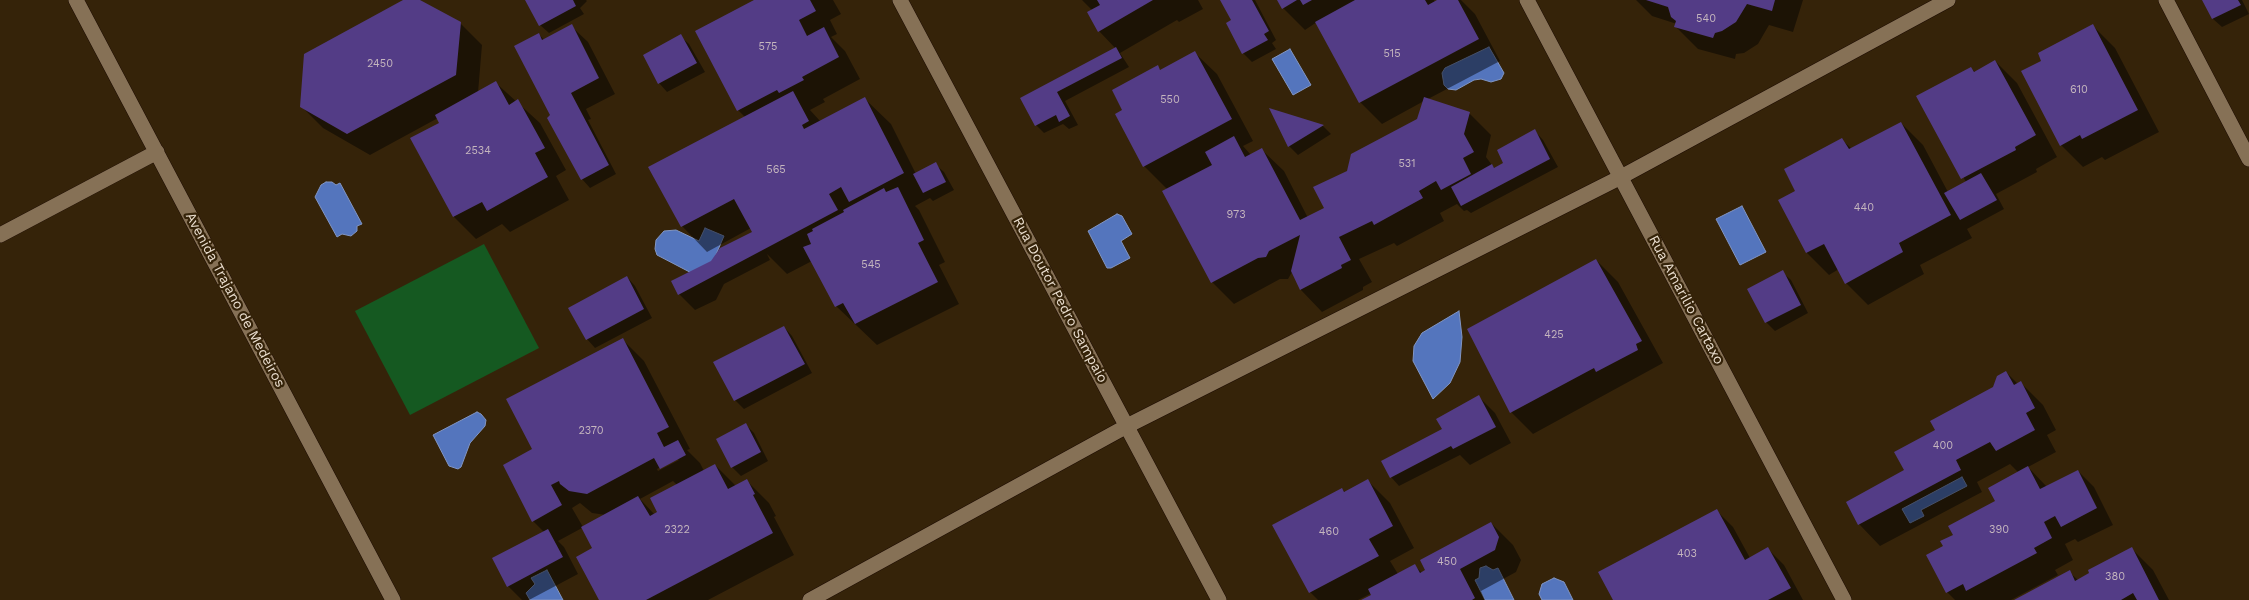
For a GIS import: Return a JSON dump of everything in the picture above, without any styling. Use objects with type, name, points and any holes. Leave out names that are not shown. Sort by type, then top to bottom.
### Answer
[{"type":"street","name":"Avenida Trajano de Medeiros","points":[[76,0],[393,600]]},
{"type":"street","name":"Rua Doutor Pedro Sampaio","points":[[900,0],[1219,600]]},
{"type":"street","name":"Rua Amarílio Cartaxo","points":[[1527,0],[1844,600]]},
{"type":"street","points":[[810,600],[1127,426],[1621,177],[1948,0]]},
{"type":"street","points":[[2166,0],[2249,159]]},
{"type":"street","points":[[0,235],[157,152]]},
{"type":"green space","points":[[484,244],[539,348],[410,415],[355,311]]},
{"type":"water","points":[[1489,47],[1504,73],[1501,79],[1491,82],[1481,79],[1474,80],[1456,90],[1448,89],[1444,85],[1442,73],[1445,68]]},
{"type":"water","points":[[1290,49],[1311,85],[1293,95],[1272,59]]},
{"type":"water","points":[[326,182],[332,182],[336,185],[340,183],[362,224],[357,226],[357,231],[351,236],[342,234],[337,237],[315,197],[321,185]]},
{"type":"water","points":[[1742,206],[1766,252],[1740,265],[1716,219]]},
{"type":"water","points":[[1117,214],[1122,216],[1132,234],[1121,241],[1130,258],[1111,268],[1107,268],[1088,231]]},
{"type":"water","points":[[705,228],[724,236],[705,280],[657,255],[655,249],[656,240],[664,231],[676,230],[699,241]]},
{"type":"water","points":[[1459,311],[1462,337],[1460,362],[1450,383],[1433,399],[1413,361],[1414,346],[1422,333]]},
{"type":"water","points":[[477,412],[486,420],[485,426],[470,443],[461,467],[458,469],[449,466],[433,435]]},
{"type":"water","points":[[1962,477],[1967,486],[1921,510],[1924,516],[1910,523],[1902,509]]},
{"type":"water","points":[[1486,566],[1493,570],[1498,568],[1514,600],[1485,600],[1475,580],[1479,578],[1480,568]]},
{"type":"water","points":[[547,570],[563,600],[530,600],[526,593],[535,584],[531,578]]},
{"type":"water","points":[[1554,578],[1564,582],[1573,600],[1542,600],[1539,594],[1542,584]]},
{"type":"building","points":[[403,0],[420,0],[461,22],[456,75],[347,134],[300,107],[304,54]]},
{"type":"building","points":[[525,0],[573,0],[576,6],[539,26]]},
{"type":"building","points":[[754,0],[810,0],[816,11],[799,20],[807,36],[824,27],[839,57],[802,77],[804,80],[779,93],[777,90],[737,111],[695,31]]},
{"type":"building","points":[[1097,0],[1153,0],[1098,32],[1087,12],[1100,5]]},
{"type":"building","points":[[1220,0],[1252,0],[1269,31],[1264,34],[1268,40],[1242,54],[1226,23],[1231,20]]},
{"type":"building","points":[[1277,0],[1297,0],[1282,9]]},
{"type":"building","points":[[1300,0],[1312,0],[1303,5]]},
{"type":"building","points":[[1355,0],[1425,0],[1428,5],[1437,0],[1458,0],[1479,39],[1359,103],[1315,22]]},
{"type":"building","points":[[1646,0],[1775,0],[1772,11],[1747,4],[1736,22],[1715,33],[1713,38],[1674,27],[1676,21],[1671,17],[1668,7]]},
{"type":"building","points":[[2202,0],[2238,0],[2241,5],[2212,19]]},
{"type":"building","points":[[572,24],[599,78],[571,93],[609,165],[581,180],[547,118],[550,115],[514,46],[539,33],[542,40]]},
{"type":"building","points":[[2093,24],[2138,110],[2082,139],[2080,135],[2060,146],[2021,71],[2041,61],[2038,53]]},
{"type":"building","points":[[681,34],[697,63],[658,84],[643,55]]},
{"type":"building","points":[[1116,47],[1122,58],[1057,92],[1070,116],[1059,122],[1056,115],[1035,126],[1020,98]]},
{"type":"building","points":[[1195,51],[1232,119],[1143,167],[1115,114],[1122,110],[1112,90],[1158,65],[1160,70]]},
{"type":"building","points":[[1995,60],[2036,135],[2015,147],[2016,150],[1961,179],[1916,96],[1971,67],[1974,72]]},
{"type":"building","points":[[496,81],[509,105],[518,99],[545,148],[535,153],[548,177],[487,211],[482,202],[453,217],[410,138],[439,123],[435,115]]},
{"type":"building","points":[[793,91],[809,121],[802,125],[804,129],[865,97],[904,173],[849,202],[841,187],[829,194],[838,210],[678,295],[671,281],[711,261],[720,248],[752,232],[734,199],[681,227],[648,167]]},
{"type":"building","points":[[1424,97],[1470,112],[1464,134],[1474,152],[1463,158],[1471,174],[1441,190],[1436,181],[1419,191],[1423,198],[1374,225],[1372,221],[1339,237],[1351,260],[1341,265],[1342,268],[1300,290],[1291,271],[1300,235],[1269,251],[1266,257],[1258,258],[1211,283],[1162,191],[1212,165],[1205,152],[1234,136],[1245,157],[1262,148],[1300,220],[1324,208],[1313,187],[1347,171],[1351,154],[1417,119]]},
{"type":"building","points":[[1269,108],[1324,125],[1288,147]]},
{"type":"building","points":[[1901,122],[1951,215],[1899,243],[1903,252],[1845,284],[1824,244],[1806,253],[1778,200],[1795,191],[1784,169],[1842,138],[1849,149]]},
{"type":"building","points":[[1535,129],[1550,159],[1461,206],[1451,187],[1492,164],[1494,168],[1503,163],[1497,150]]},
{"type":"building","points":[[936,162],[946,182],[923,193],[913,174]]},
{"type":"building","points":[[1981,173],[1997,200],[1960,220],[1944,193]]},
{"type":"building","points":[[898,187],[924,240],[918,243],[938,282],[855,324],[843,303],[835,307],[803,247],[811,244],[807,234],[813,231],[812,229],[844,212],[843,210],[884,188],[886,192]]},
{"type":"building","points":[[1596,259],[1642,341],[1636,344],[1638,350],[1596,372],[1594,368],[1510,413],[1467,329]]},
{"type":"building","points":[[1783,270],[1801,305],[1765,323],[1747,289]]},
{"type":"building","points":[[627,276],[644,309],[586,340],[568,308]]},
{"type":"building","points":[[784,326],[805,364],[734,401],[713,362]]},
{"type":"building","points":[[623,338],[669,427],[657,433],[664,447],[678,440],[686,455],[660,469],[654,458],[587,494],[569,491],[559,481],[551,485],[562,505],[532,522],[503,465],[532,449],[506,399]]},
{"type":"building","points":[[2006,371],[2014,385],[2021,381],[2035,408],[2026,413],[2035,430],[1996,451],[1990,442],[1956,460],[1961,470],[1858,525],[1846,502],[1904,470],[1894,452],[1935,430],[1930,421],[1993,387],[1997,376]]},
{"type":"building","points":[[1479,395],[1496,427],[1453,449],[1451,446],[1390,478],[1381,461],[1442,429],[1436,419]]},
{"type":"building","points":[[746,423],[761,452],[731,468],[716,439]]},
{"type":"building","points":[[715,464],[728,489],[747,479],[755,494],[753,495],[773,533],[646,600],[599,600],[576,557],[592,548],[581,527],[638,496],[650,516],[657,512],[650,498]]},
{"type":"building","points":[[2028,466],[2040,489],[2078,470],[2097,508],[2061,527],[2055,516],[2044,522],[2052,538],[2034,548],[2037,553],[1966,591],[1963,584],[1946,593],[1926,555],[1943,546],[1940,541],[1953,535],[1948,526],[1995,501],[1988,488]]},
{"type":"building","points":[[1368,479],[1393,526],[1369,539],[1379,556],[1309,593],[1272,525],[1342,488],[1344,492]]},
{"type":"building","points":[[1717,509],[1745,560],[1768,547],[1791,588],[1768,600],[1613,600],[1598,572]]},
{"type":"building","points":[[1491,522],[1499,537],[1495,550],[1460,569],[1475,598],[1472,600],[1361,600],[1371,595],[1368,589],[1415,564],[1420,573],[1425,570],[1420,560]]},
{"type":"building","points":[[548,529],[563,557],[507,587],[492,558]]},
{"type":"building","points":[[2132,547],[2159,600],[2137,600],[2133,593],[2121,600],[2014,600],[2070,570],[2075,581],[2089,573],[2088,570]]}]
